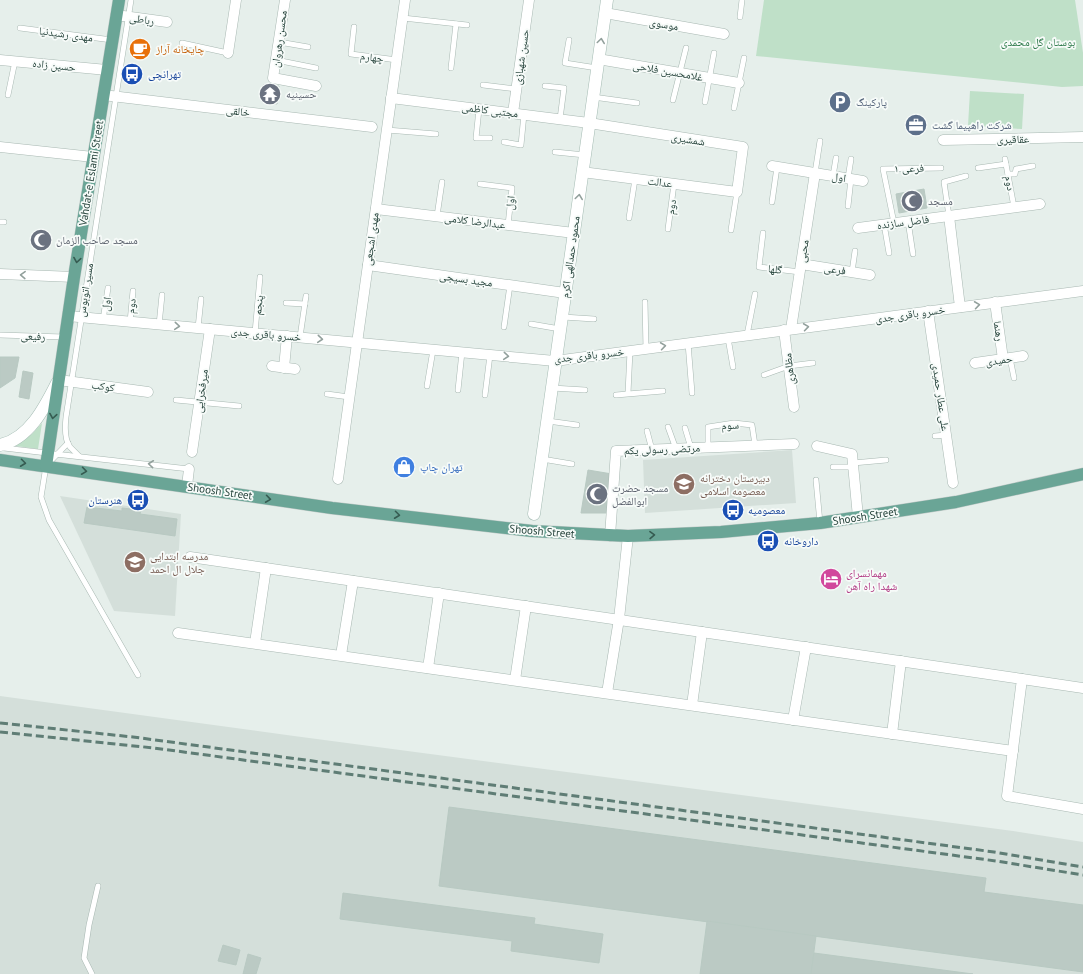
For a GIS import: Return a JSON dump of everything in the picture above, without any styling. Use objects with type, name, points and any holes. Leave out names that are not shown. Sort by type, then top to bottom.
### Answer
[{"type":"main road","name":"Vahdat-e Eslami Street","points":[[46,466],[47,453],[65,381],[65,336],[118,0]]},
{"type":"main road","name":"Shoosh Street","points":[[0,460],[332,508],[532,531],[610,536],[721,532],[820,522],[956,502],[1083,474]]},
{"type":"street","points":[[228,52],[236,0]]},
{"type":"street","name":"محسن رهروان","points":[[282,0],[279,42],[273,78],[316,86]]},
{"type":"street","name":"مهدی اشجعی","points":[[338,479],[405,0]]},
{"type":"street","name":"حسین شهبازی","points":[[513,113],[530,0]]},
{"type":"street","name":"محمود حمدالهی اکرم","points":[[534,514],[607,0]]},
{"type":"street","name":"موسوی","points":[[605,13],[724,34]]},
{"type":"street","name":"رباطی","points":[[116,15],[167,22]]},
{"type":"street","name":"حسین زاده","points":[[0,60],[107,70]]},
{"type":"street","name":"غلامحسین فلاحی","points":[[597,64],[681,73],[739,83]]},
{"type":"street","name":"خالقی","points":[[104,95],[372,127]]},
{"type":"street","name":"مجتبی کاظمی","points":[[391,98],[589,123]]},
{"type":"street","name":"شمشیری","points":[[589,123],[743,147],[737,192]]},
{"type":"street","name":"عقاقیری","points":[[943,140],[1083,137]]},
{"type":"street","points":[[0,148],[93,157]]},
{"type":"street","points":[[774,166],[815,173]]},
{"type":"street","name":"عدالت","points":[[582,172],[737,192]]},
{"type":"street","name":"اول","points":[[815,173],[863,181]]},
{"type":"street","name":"محبی","points":[[788,330],[800,268],[815,173]]},
{"type":"street","name":"فاضل سازنده","points":[[858,228],[1040,204]]},
{"type":"street","name":"عبدالرضا کلامی","points":[[376,209],[574,232]]},
{"type":"street","points":[[949,216],[960,307]]},
{"type":"street","name":"مجید بسیجی","points":[[368,265],[565,293]]},
{"type":"street","name":"فرعی","points":[[800,268],[870,275]]},
{"type":"street","points":[[0,274],[74,276]]},
{"type":"street","name":"خسرو باقری جدی","points":[[68,316],[555,361],[1083,291]]},
{"type":"street","name":"رهنما","points":[[995,302],[1007,358]]},
{"type":"street","name":"علی عطار حمیدی","points":[[928,311],[941,435],[953,483]]},
{"type":"street","name":"میرفخرایی","points":[[192,452],[210,329]]},
{"type":"street","name":"مظاهری","points":[[788,330],[794,407]]},
{"type":"street","points":[[272,366],[289,369],[287,336]]},
{"type":"street","name":"حمیدی","points":[[975,363],[1023,356]]},
{"type":"street","points":[[0,446],[24,433],[65,381]]},
{"type":"street","name":"کوکب","points":[[65,381],[148,392]]},
{"type":"street","name":"مرتضی رسولی یکم","points":[[610,536],[616,451],[794,444]]},
{"type":"street","points":[[817,446],[852,461],[858,517]]},
{"type":"street","points":[[187,486],[189,469]]},
{"type":"street","points":[[607,693],[619,620],[628,536]]},
{"type":"street","points":[[190,557],[1083,688]]},
{"type":"street","points":[[255,643],[266,568]]},
{"type":"street","points":[[341,655],[353,581]]},
{"type":"street","points":[[428,668],[439,593]]},
{"type":"street","points":[[515,680],[526,606]]},
{"type":"street","points":[[178,632],[1013,751]]},
{"type":"street","points":[[692,705],[702,632]]},
{"type":"street","points":[[793,720],[806,647]]},
{"type":"street","points":[[892,734],[901,661]]},
{"type":"street","points":[[1022,678],[1006,796],[1083,809]]},
{"type":"lane","name":"مسیر اتوبوس","points":[[68,443],[65,428],[65,381],[81,318],[131,0]]},
{"type":"lane","points":[[740,17],[742,0]]},
{"type":"lane","points":[[402,18],[467,25]]},
{"type":"lane","points":[[451,68],[456,24]]},
{"type":"lane","name":"چهارم","points":[[354,27],[351,54],[397,60]]},
{"type":"lane","name":"مهدی رشیدنیا","points":[[20,28],[112,40]]},
{"type":"lane","points":[[569,40],[565,64],[597,64]]},
{"type":"lane","points":[[279,42],[308,46]]},
{"type":"lane","points":[[182,43],[228,52]]},
{"type":"lane","points":[[673,100],[681,73],[686,48]]},
{"type":"lane","points":[[705,102],[714,53]]},
{"type":"lane","points":[[734,108],[744,58]]},
{"type":"lane","points":[[276,60],[316,68]]},
{"type":"lane","points":[[8,95],[15,61]]},
{"type":"lane","points":[[483,85],[517,89]]},
{"type":"lane","points":[[545,86],[564,88],[560,119]]},
{"type":"lane","points":[[593,97],[637,103]]},
{"type":"lane","points":[[480,109],[476,138],[490,138]]},
{"type":"lane","points":[[504,142],[521,145],[524,114]]},
{"type":"lane","points":[[387,130],[436,134]]},
{"type":"lane","points":[[815,173],[820,141]]},
{"type":"lane","points":[[555,152],[585,155]]},
{"type":"lane","points":[[833,176],[836,158]]},
{"type":"lane","points":[[848,206],[851,159]]},
{"type":"lane","name":"دوم","points":[[978,168],[1006,161],[1014,207]]},
{"type":"lane","points":[[772,202],[774,166]]},
{"type":"lane","points":[[1008,174],[1015,174],[1016,169],[1033,166]]},
{"type":"lane","name":"فرعی ۱","points":[[889,223],[884,169],[941,168]]},
{"type":"lane","points":[[949,216],[944,182],[966,176]]},
{"type":"lane","points":[[629,218],[635,179]]},
{"type":"lane","points":[[437,216],[442,182]]},
{"type":"lane","name":"اول","points":[[480,184],[512,188],[508,225]]},
{"type":"lane","name":"دوم","points":[[668,229],[674,184]]},
{"type":"lane","points":[[731,230],[737,192]]},
{"type":"lane","points":[[908,221],[913,254]]},
{"type":"lane","points":[[889,223],[889,253]]},
{"type":"lane","name":"گلها","points":[[763,234],[759,267],[800,268]]},
{"type":"lane","points":[[852,272],[855,251]]},
{"type":"lane","name":"پنجم","points":[[255,333],[260,277]]},
{"type":"lane","points":[[504,327],[510,285]]},
{"type":"lane","name":"اول","points":[[103,320],[108,288]]},
{"type":"lane","name":"دوم","points":[[130,322],[133,291]]},
{"type":"lane","points":[[748,335],[755,294]]},
{"type":"lane","points":[[159,325],[162,295]]},
{"type":"lane","points":[[300,337],[306,296]]},
{"type":"lane","points":[[198,328],[201,299]]},
{"type":"lane","points":[[644,302],[646,349]]},
{"type":"lane","points":[[286,303],[305,304]]},
{"type":"lane","points":[[562,317],[594,319]]},
{"type":"lane","points":[[532,324],[560,329]]},
{"type":"lane","name":"رفیعی","points":[[0,335],[65,336]]},
{"type":"lane","points":[[728,338],[733,368]]},
{"type":"lane","points":[[688,343],[692,393]]},
{"type":"lane","points":[[428,386],[433,350]]},
{"type":"lane","points":[[628,393],[630,351]]},
{"type":"lane","points":[[458,390],[462,352]]},
{"type":"lane","points":[[485,395],[490,355]]},
{"type":"lane","points":[[1007,358],[1014,378]]},
{"type":"lane","points":[[764,375],[790,366],[813,363]]},
{"type":"lane","points":[[551,388],[585,390]]},
{"type":"lane","points":[[616,395],[663,391]]},
{"type":"lane","points":[[327,394],[349,397]]},
{"type":"lane","points":[[176,400],[239,406]]},
{"type":"lane","points":[[547,420],[577,425]]},
{"type":"lane","name":"سوم","points":[[708,448],[708,427],[734,423],[752,425],[755,445]]},
{"type":"lane","points":[[668,427],[676,449]]},
{"type":"lane","points":[[685,428],[691,448]]},
{"type":"lane","points":[[647,431],[652,450]]},
{"type":"lane","points":[[79,456],[68,443],[46,466],[41,497],[50,520],[138,675]]},
{"type":"lane","points":[[0,446],[47,453],[189,469]]},
{"type":"lane","points":[[541,459],[572,464]]},
{"type":"lane","points":[[832,467],[852,461],[886,460]]},
{"type":"lane","points":[[816,480],[820,522]]},
{"type":"lane","points":[[92,974],[84,958],[89,925],[98,886]]},
{"type":"shaded area","points":[[792,450],[796,503],[645,513],[643,460]]},
{"type":"shaded area","name":"مدرسه ابتدایی جلال ال احمد","points":[[60,496],[181,514],[175,616],[114,611]]},
{"type":"shaded area","points":[[0,696],[1013,831],[1083,842],[1083,974],[0,974]]},
{"type":"green space","name":"بوستان گل محمدی","points":[[764,0],[1075,0],[1083,53],[1083,86],[1062,87],[756,56]]},
{"type":"green space","points":[[970,91],[1024,94],[1022,129],[968,126]]},
{"type":"green space","points":[[42,423],[38,449],[16,446],[32,434]]},
{"type":"building","name":"حسینیه","points":[[263,85],[279,86],[277,104],[262,102]]},
{"type":"building","name":"مسجد","points":[[924,189],[927,208],[899,213],[896,194]]},
{"type":"building","points":[[0,357],[19,357],[15,378],[0,388]]},
{"type":"building","points":[[23,371],[33,373],[29,399],[19,397]]},
{"type":"building","name":"مسجد حضرت ابوالفضل","points":[[588,470],[612,474],[608,513],[581,513]]},
{"type":"building","points":[[87,507],[122,511],[122,508],[141,510],[140,514],[177,519],[175,536],[84,523]]},
{"type":"building","points":[[449,807],[986,878],[984,892],[1083,905],[1083,972],[439,886]]},
{"type":"building","points":[[343,893],[535,918],[534,924],[603,934],[599,963],[511,951],[512,941],[340,919]]},
{"type":"building","points":[[707,921],[816,936],[811,974],[700,974]]},
{"type":"building","points":[[223,945],[240,950],[236,965],[218,961]]},
{"type":"building","points":[[814,953],[973,974],[811,974]]},
{"type":"building","points":[[248,954],[261,958],[256,974],[243,974]]},
{"type":"railway","points":[[0,723],[133,737],[994,852],[1083,867]]},
{"type":"railway","points":[[0,732],[154,748],[996,861],[1083,875]]},
{"type":"place","name":"چایخانه آراز","points":[[140,49]]},
{"type":"place","name":"تهرانچی","points":[[132,74]]},
{"type":"place","name":"حسینیه","points":[[270,94]]},
{"type":"place","name":"پارکینگ","points":[[840,102]]},
{"type":"place","name":"شركت راهپيما گشت","points":[[916,125]]},
{"type":"place","name":"مسجد","points":[[912,201]]},
{"type":"place","name":"مسجد صاحب الزمان","points":[[41,240]]},
{"type":"place","name":"تهران چاپ","points":[[404,467]]},
{"type":"place","name":"دبیرستان دخترانه معصومه اسلامی","points":[[684,484]]},
{"type":"place","name":"مسجد حضرت ابوالفضل","points":[[597,494]]},
{"type":"place","name":"هنرستان","points":[[138,500]]},
{"type":"place","name":"معصومیه","points":[[733,510]]},
{"type":"place","name":"داروخانه","points":[[768,541]]},
{"type":"place","name":"مدرسه ابتدایی جلال ال احمد","points":[[135,562]]},
{"type":"place","name":"مهمانسرای شهدا راه آهن","points":[[831,579]]}]
